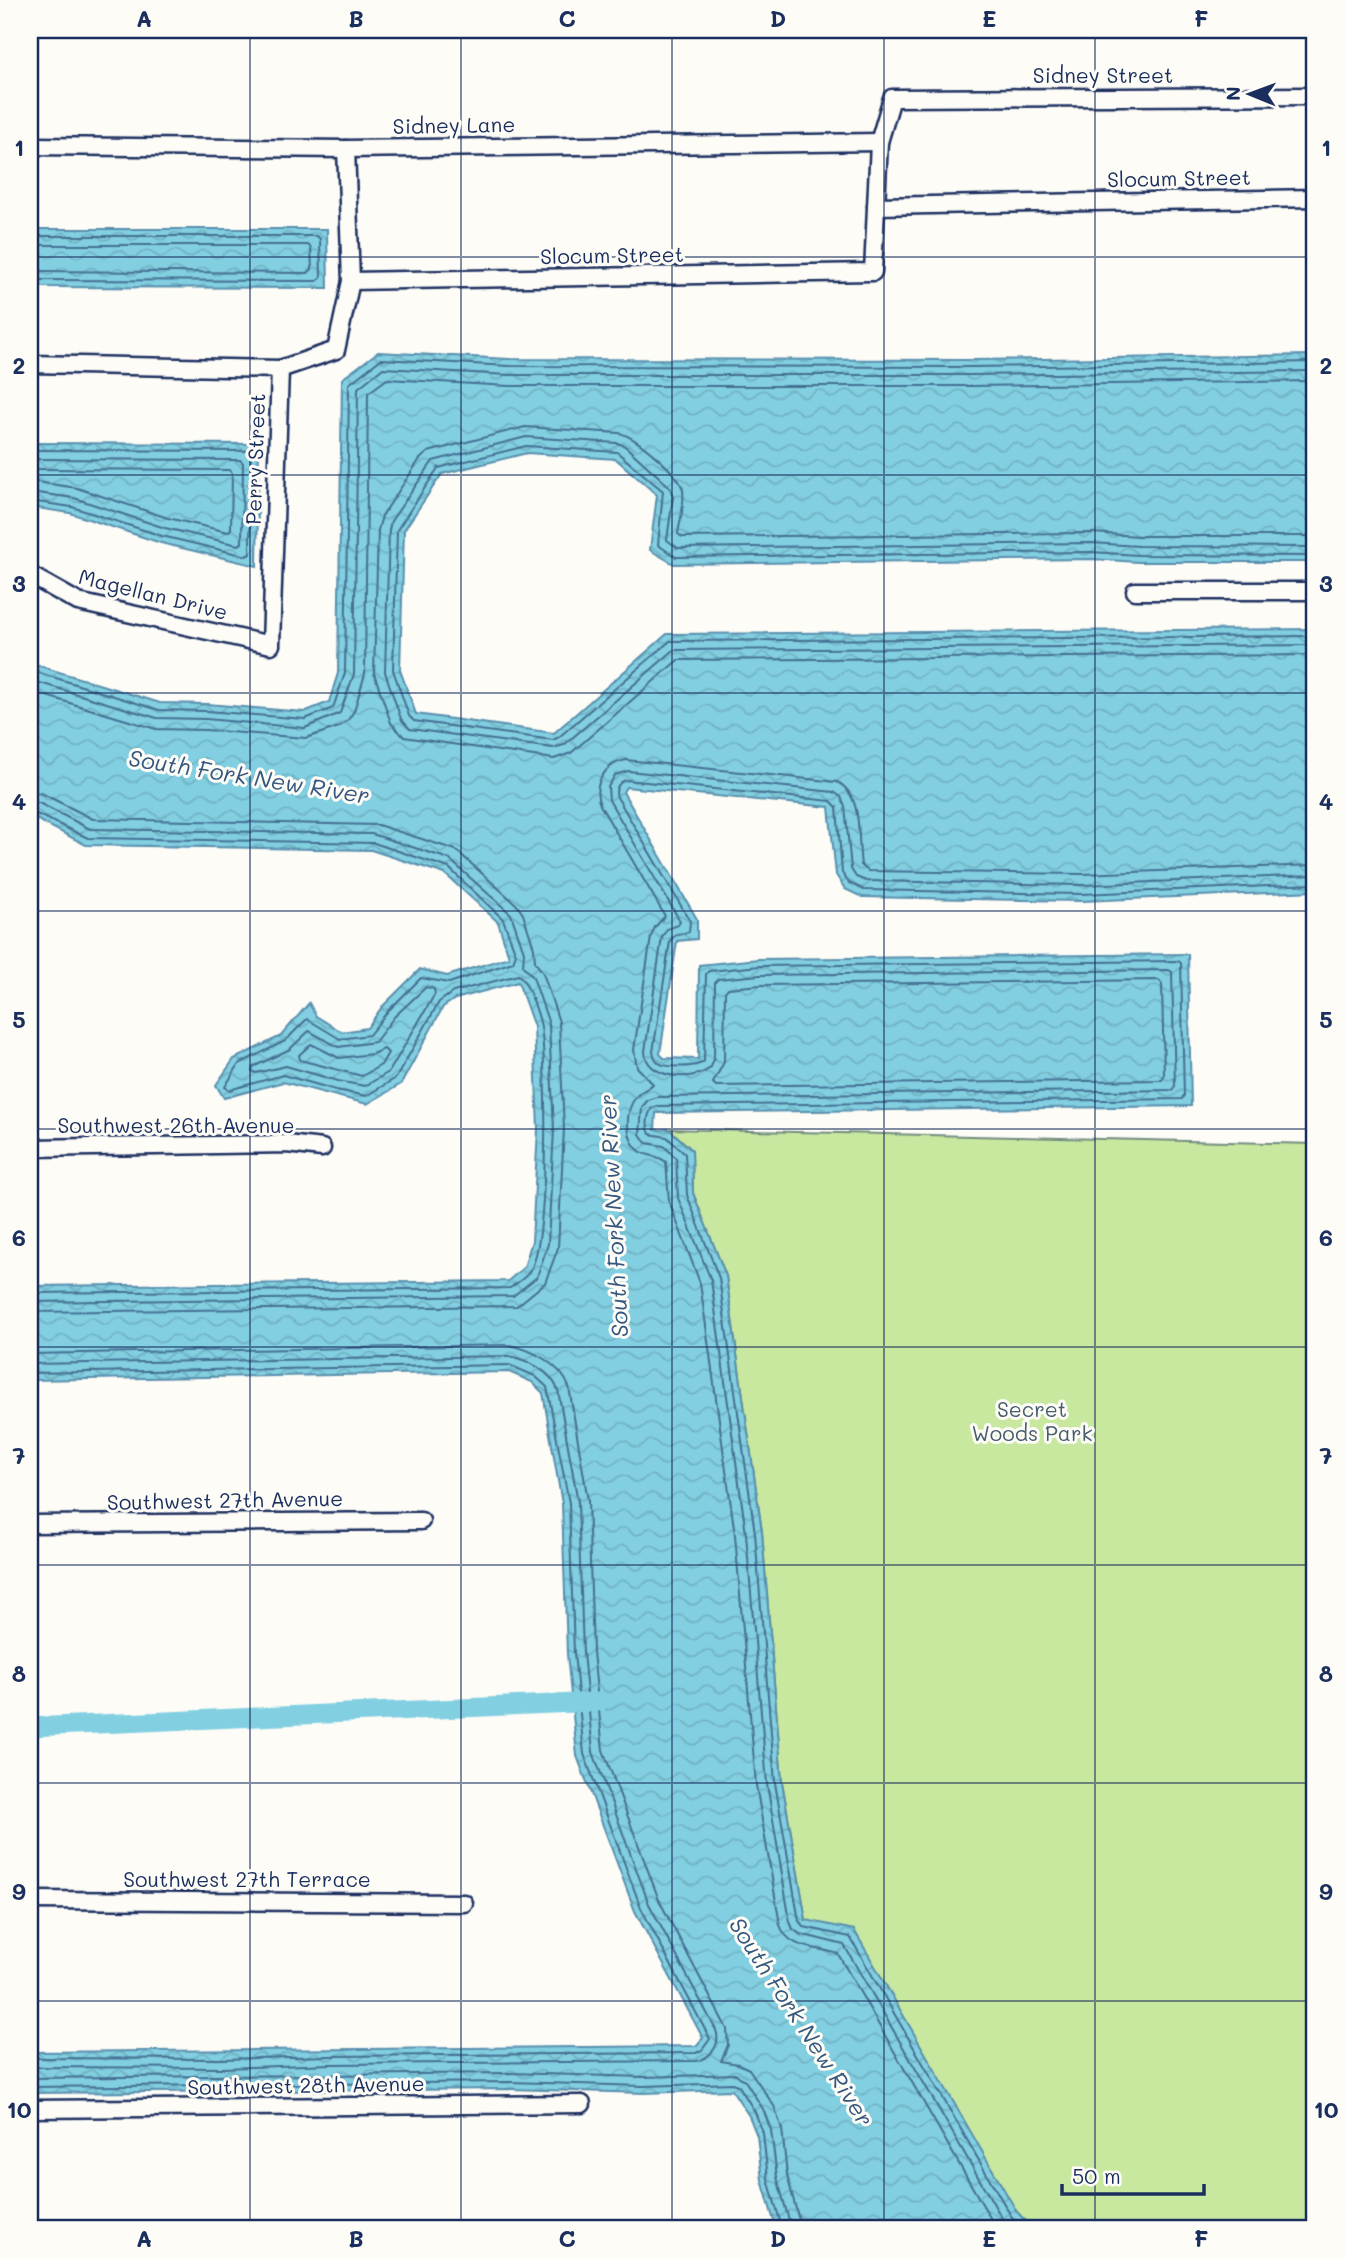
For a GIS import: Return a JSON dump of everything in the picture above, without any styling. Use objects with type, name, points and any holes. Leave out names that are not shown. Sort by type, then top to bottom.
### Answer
[{"type":"street","name":"Sidney Street","points":[[879,142],[892,98],[1315,96]]},
{"type":"street","name":"Sidney Lane","points":[[30,146],[346,149],[879,142]]},
{"type":"street","points":[[876,206],[879,142]]},
{"type":"street","name":"Perry Street","points":[[271,645],[280,369],[336,349],[351,281],[346,149]]},
{"type":"street","name":"Slocum Street","points":[[351,281],[873,272],[876,206],[1315,198]]},
{"type":"street","points":[[30,363],[280,369]]},
{"type":"street","name":"Magellan Drive","points":[[30,575],[78,602],[271,645]]},
{"type":"street","points":[[1135,592],[1315,591]]},
{"type":"street","name":"Southwest 26th Avenue","points":[[30,1148],[287,1144],[322,1148]]},
{"type":"street","name":"Southwest 27th Avenue","points":[[30,1524],[421,1521]]},
{"type":"street","name":"Southwest 27th Terrace","points":[[30,1900],[464,1903]]},
{"type":"street","name":"Southwest 28th Avenue","points":[[30,2109],[582,2104]]},
{"type":"green space","name":"Secret Woods Park","points":[[669,1129],[1315,1144],[1315,2228],[1032,2228],[1017,2212],[806,1920],[782,1782],[762,1532],[726,1276],[693,1193],[692,1150]]},
{"type":"water","points":[[30,229],[327,229],[328,288],[30,287]]},
{"type":"water","name":"South Fork New River","points":[[378,352],[509,359],[970,360],[1315,355],[1315,562],[1138,562],[1091,559],[674,564],[650,550],[657,495],[616,459],[527,453],[442,474],[404,530],[400,670],[416,714],[554,733],[667,634],[1315,629],[1315,891],[1082,901],[862,897],[845,889],[836,875],[829,807],[626,787],[623,792],[697,919],[697,939],[677,941],[660,1054],[664,1058],[698,1059],[699,965],[759,959],[1188,954],[1191,1106],[656,1113],[655,1130],[669,1129],[692,1150],[693,1193],[726,1276],[762,1532],[782,1782],[806,1920],[854,1930],[1017,2212],[1032,2228],[776,2228],[762,2180],[757,2136],[749,2116],[732,2090],[644,2093],[510,2089],[30,2093],[30,2052],[696,2046],[703,2038],[635,1911],[577,1756],[567,1654],[562,1504],[543,1393],[532,1382],[509,1372],[30,1380],[30,1286],[508,1281],[524,1267],[532,1241],[538,1129],[534,1027],[518,982],[455,999],[443,1007],[401,1084],[367,1104],[283,1082],[224,1098],[216,1085],[234,1059],[281,1036],[309,1003],[316,1016],[342,1032],[367,1028],[382,1007],[420,969],[447,976],[509,957],[498,922],[445,874],[371,850],[86,845],[30,816],[30,663],[160,703],[304,712],[329,702],[338,673],[342,379]]},
{"type":"water","points":[[30,443],[259,444],[257,566],[161,543],[70,513],[30,507]]},
{"type":"waterway","points":[[30,1727],[599,1702]]}]
